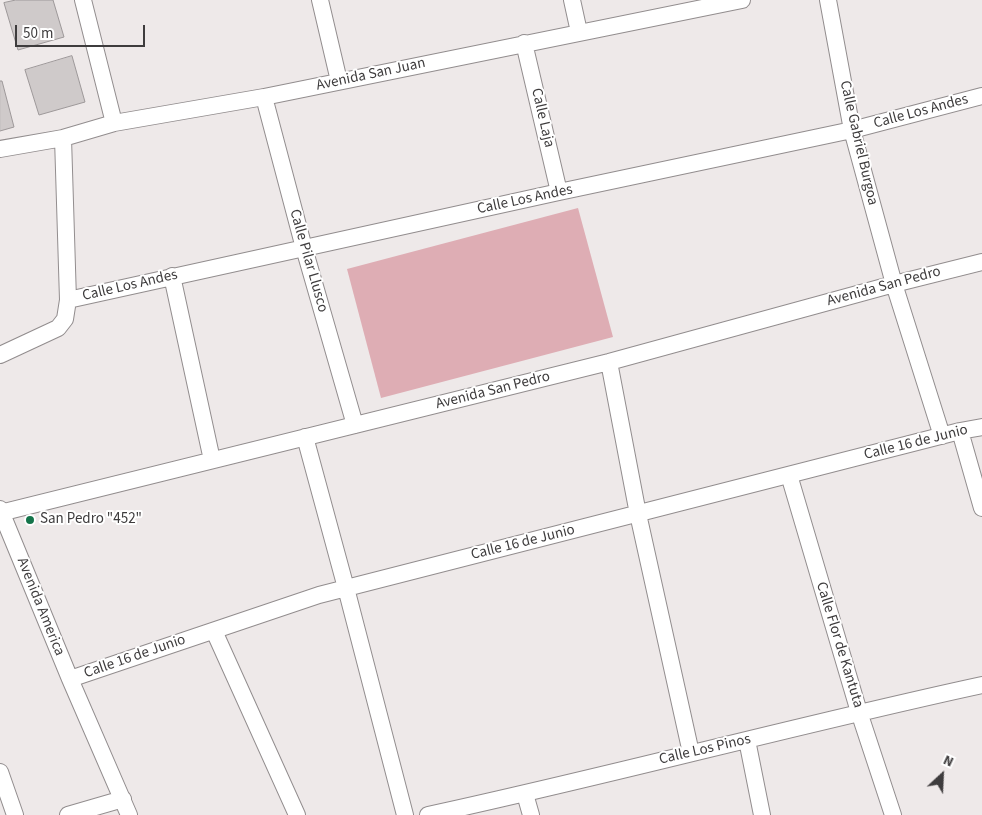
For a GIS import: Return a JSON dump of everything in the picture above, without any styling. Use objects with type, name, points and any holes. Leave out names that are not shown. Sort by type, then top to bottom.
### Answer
[{"type":"street","points":[[83,0],[114,123]]},
{"type":"street","points":[[320,0],[339,81]]},
{"type":"street","points":[[572,0],[579,32]]},
{"type":"street","name":"Avenida San Juan","points":[[0,149],[62,138],[114,123],[264,97],[742,0]]},
{"type":"street","name":"Calle Gabriel Burgoa","points":[[828,0],[852,130],[894,284],[942,436]]},
{"type":"street","name":"Calle Laja","points":[[524,44],[559,192]]},
{"type":"street","name":"Calle Los Andes","points":[[68,300],[852,130],[982,96]]},
{"type":"street","name":"Calle Pilar Llusco","points":[[264,97],[304,248],[355,425]]},
{"type":"street","points":[[0,355],[58,328],[65,319],[68,300],[62,138]]},
{"type":"street","name":"Avenida San Pedro","points":[[0,512],[609,362],[894,284],[982,262]]},
{"type":"street","points":[[172,276],[212,460]]},
{"type":"street","points":[[609,362],[638,514],[691,752]]},
{"type":"street","name":"Calle 16 de Junio","points":[[70,679],[319,595],[960,431],[982,427]]},
{"type":"street","points":[[960,431],[982,508]]},
{"type":"street","points":[[305,438],[405,815]]},
{"type":"street","name":"Calle Flor de Kantuta","points":[[789,475],[859,712],[893,815]]},
{"type":"street","name":"Avenida America","points":[[0,512],[129,815]]},
{"type":"street","points":[[214,631],[297,815]]},
{"type":"street","name":"Calle Los Pinos","points":[[428,815],[525,794],[859,712],[982,685]]},
{"type":"street","points":[[747,740],[762,815]]},
{"type":"street","points":[[0,772],[15,815]]},
{"type":"street","points":[[525,794],[531,815]]},
{"type":"street","points":[[68,815],[123,799]]},
{"type":"shaded area","points":[[578,208],[613,337],[381,398],[347,269]]},
{"type":"building","points":[[16,0],[53,0],[64,37],[18,50],[4,3]]},
{"type":"building","points":[[72,56],[85,102],[39,115],[25,70]]},
{"type":"building","points":[[0,81],[2,81],[14,127],[0,131]]},
{"type":"place","name":"San Pedro \"452\"","points":[[30,520]]}]
